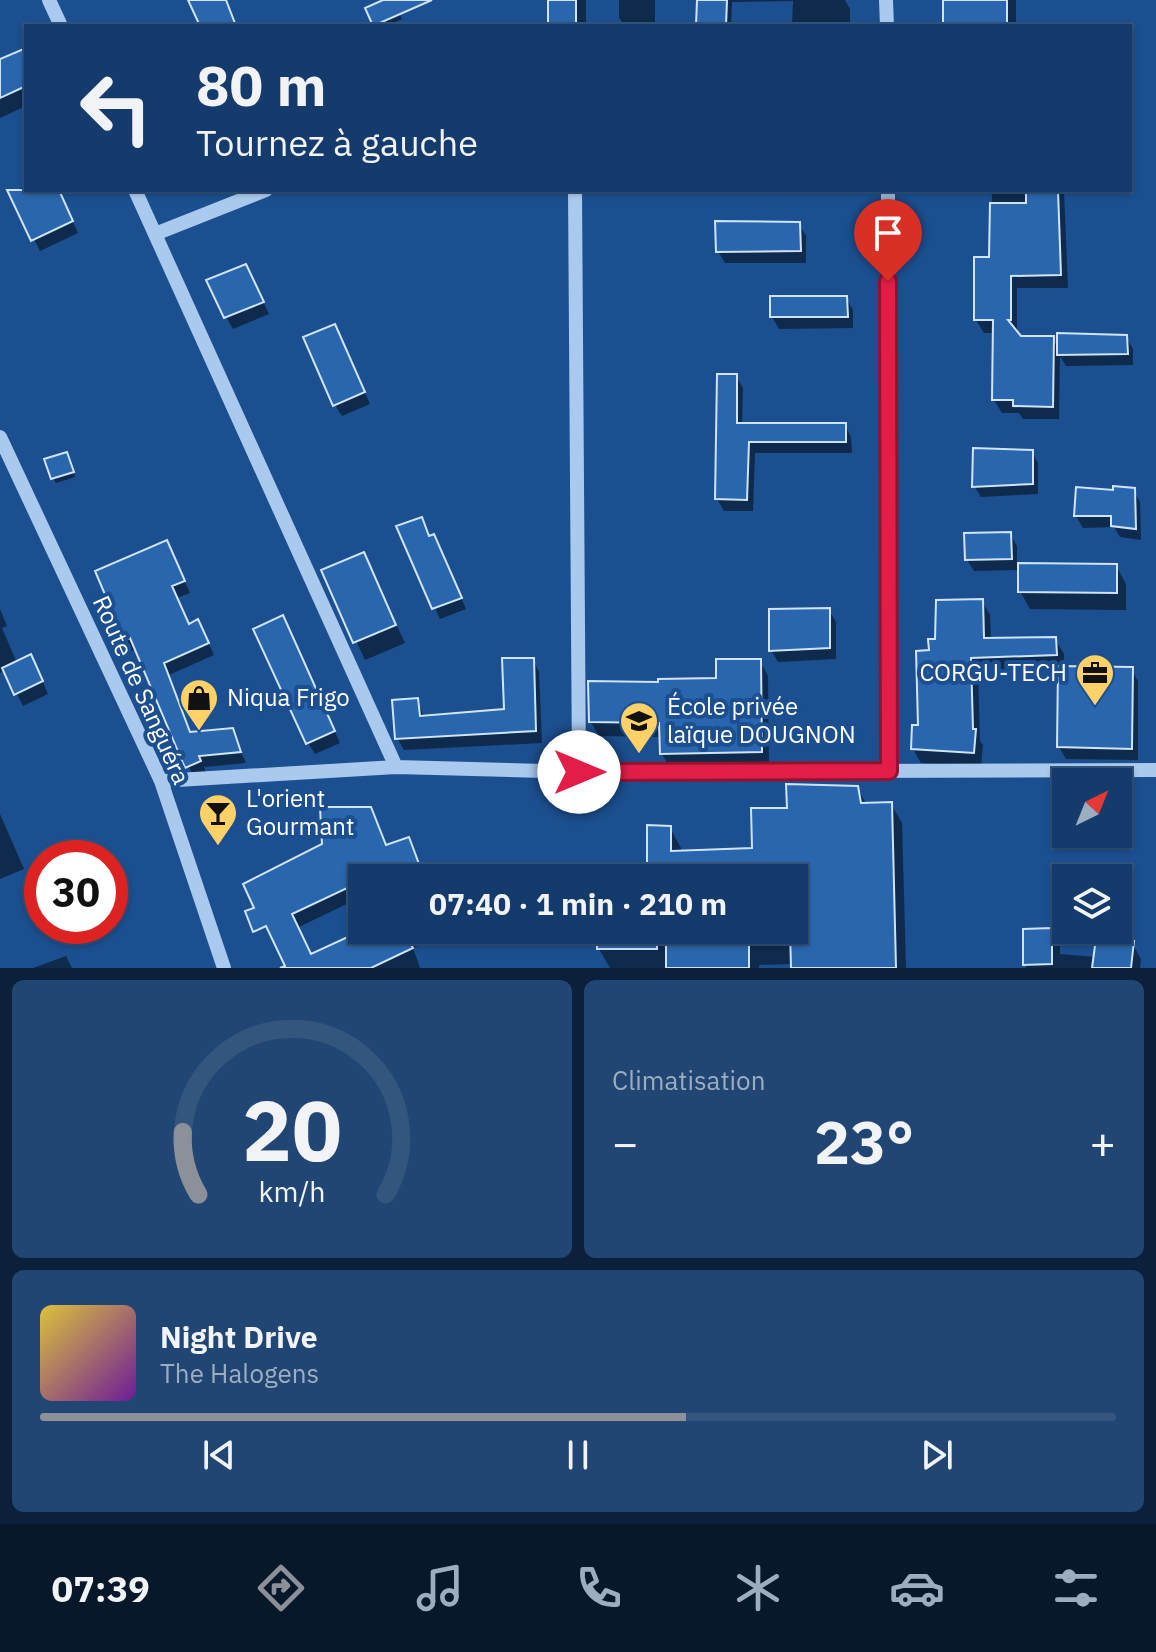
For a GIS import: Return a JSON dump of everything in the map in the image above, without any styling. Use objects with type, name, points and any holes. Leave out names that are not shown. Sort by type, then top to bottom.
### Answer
[{"type":"street","points":[[49,0],[60,24]]},
{"type":"street","points":[[886,0],[887,24]]},
{"type":"street","points":[[136,192],[396,767]]},
{"type":"street","points":[[155,234],[261,192]]},
{"type":"street","points":[[575,192],[579,772]]},
{"type":"street","points":[[888,192],[889,771]]},
{"type":"street","name":"Route de Sanguéra","points":[[0,437],[161,781],[224,968]]},
{"type":"street","points":[[161,781],[396,767],[579,772],[1156,770]]},
{"type":"building","points":[[188,0],[226,0],[235,24],[199,24]]},
{"type":"building","points":[[383,0],[432,0],[378,24],[372,24],[365,8]]},
{"type":"building","points":[[548,0],[576,0],[576,24],[548,24]]},
{"type":"building","points":[[697,0],[727,0],[726,24],[696,24]]},
{"type":"building","points":[[943,0],[1007,0],[1007,24],[943,24]]},
{"type":"building","points":[[24,49],[24,87],[0,98],[0,59]]},
{"type":"building","points":[[7,190],[60,192],[73,221],[31,241]]},
{"type":"building","points":[[1026,192],[1058,192],[1061,275],[1011,276],[1011,320],[1008,320],[1021,336],[1054,336],[1053,407],[1013,406],[1013,400],[992,400],[993,320],[974,320],[974,257],[989,257],[990,203],[1026,203]]},
{"type":"building","points":[[715,221],[800,222],[801,251],[716,252]]},
{"type":"building","points":[[246,264],[264,302],[224,318],[206,280]]},
{"type":"building","points":[[770,296],[847,296],[848,317],[770,317]]},
{"type":"building","points":[[335,324],[365,392],[333,406],[303,337]]},
{"type":"building","points":[[1057,333],[1127,335],[1128,354],[1057,355]]},
{"type":"building","points":[[717,374],[737,374],[737,423],[846,423],[846,442],[749,442],[747,500],[715,499]]},
{"type":"building","points":[[973,448],[1033,450],[1033,484],[972,487]]},
{"type":"building","points":[[67,452],[74,472],[51,479],[44,459]]},
{"type":"building","points":[[1113,486],[1135,488],[1136,529],[1111,526],[1111,516],[1074,516],[1076,487],[1113,490]]},
{"type":"building","points":[[422,517],[429,536],[434,534],[462,598],[432,609],[396,526]]},
{"type":"building","points":[[1011,532],[1012,559],[965,560],[964,533]]},
{"type":"building","points":[[167,540],[185,581],[172,586],[189,624],[198,619],[209,643],[164,663],[190,732],[233,728],[241,752],[199,756],[201,761],[185,768],[130,638],[114,644],[102,615],[112,611],[95,571]]},
{"type":"building","points":[[364,552],[396,625],[353,643],[321,570]]},
{"type":"building","points":[[1018,563],[1117,564],[1117,593],[1018,592]]},
{"type":"building","points":[[983,599],[984,638],[1056,637],[1057,655],[971,658],[973,729],[976,729],[974,753],[911,749],[912,725],[918,725],[916,651],[929,650],[928,639],[935,639],[936,600]]},
{"type":"building","points":[[830,608],[830,648],[769,651],[769,609]]},
{"type":"building","points":[[283,615],[335,731],[306,744],[253,629]]},
{"type":"building","points":[[31,654],[43,681],[14,695],[2,668]]},
{"type":"building","points":[[502,658],[534,658],[536,731],[395,739],[392,700],[418,698],[420,716],[504,709]]},
{"type":"building","points":[[716,659],[761,659],[762,752],[660,754],[659,723],[589,722],[588,681],[658,682],[658,679],[716,678]]},
{"type":"building","name":"CORGU-TECH","points":[[1058,666],[1133,667],[1132,749],[1057,747]]},
{"type":"building","points":[[786,784],[858,786],[861,803],[892,802],[896,968],[791,968],[790,944],[808,944],[808,864],[647,864],[647,825],[671,826],[671,851],[752,848],[751,808],[787,808]]},
{"type":"building","points":[[320,807],[371,807],[386,845],[409,837],[419,864],[348,864],[348,890],[347,888],[292,914],[311,954],[348,937],[348,944],[411,944],[413,948],[371,968],[280,968],[285,966],[266,926],[253,932],[245,911],[254,908],[243,884],[322,844]]},
{"type":"building","points":[[1052,928],[1052,964],[1023,965],[1023,929]]},
{"type":"building","points":[[1134,941],[1131,968],[1092,968],[1095,944],[1132,944]]},
{"type":"building","points":[[597,944],[657,944],[657,949],[597,949]]},
{"type":"building","points":[[666,944],[749,944],[749,968],[666,968]]},
{"type":"place","name":"CORGU-TECH","points":[[1095,707]]},
{"type":"place","name":"Niqua Frigo","points":[[199,732]]},
{"type":"place","name":"École privée laïque DOUGNON","points":[[639,755]]},
{"type":"place","name":"L'orient Gourmant","points":[[218,847]]},
{"type":"route","points":[[579,772],[889,771],[888,281]]}]
